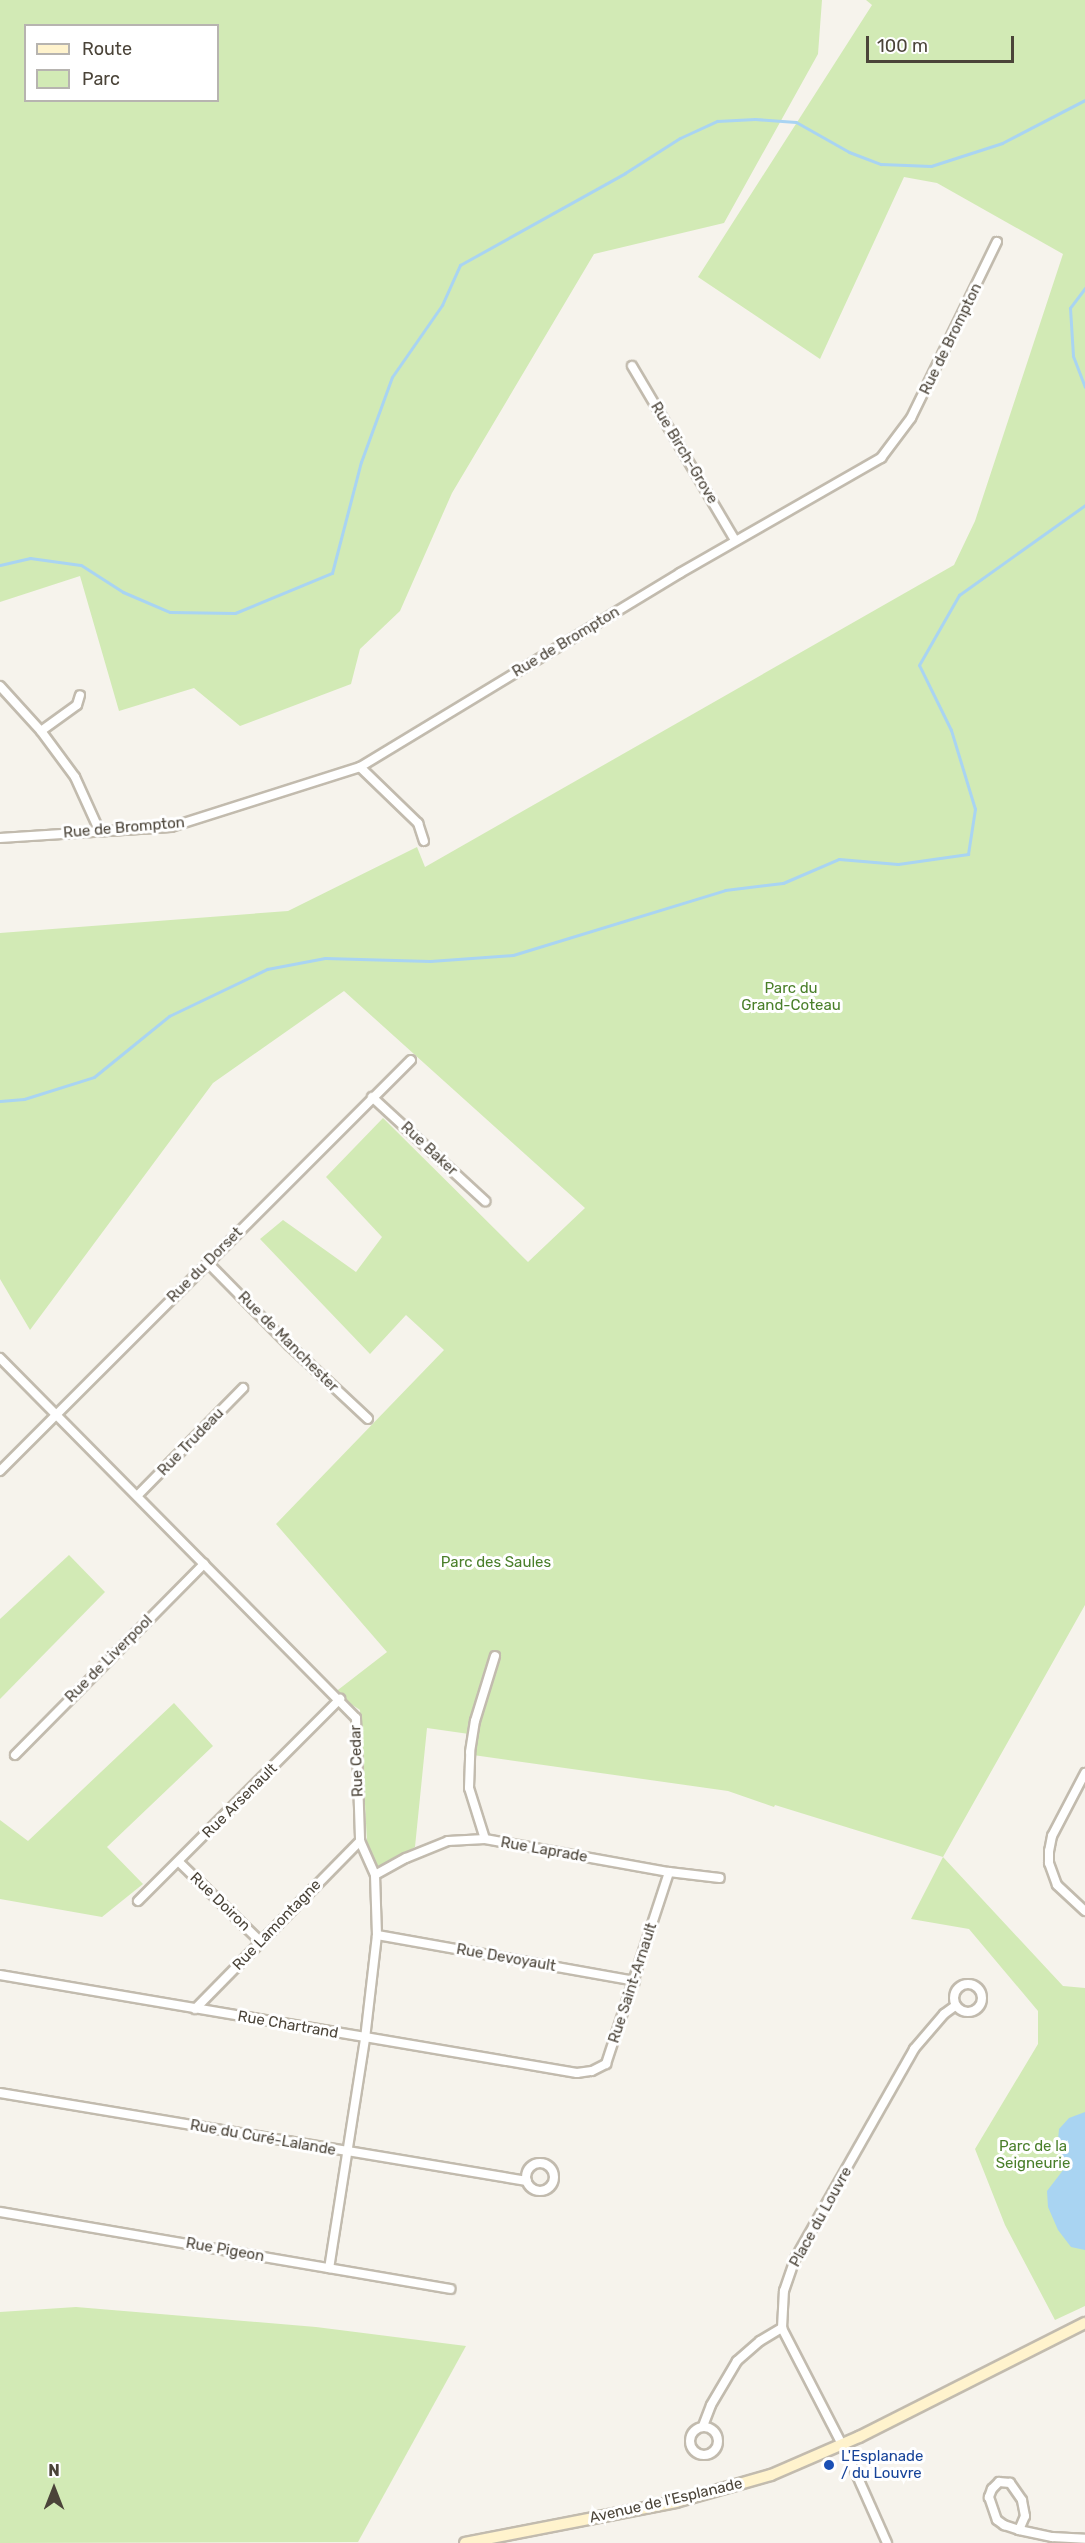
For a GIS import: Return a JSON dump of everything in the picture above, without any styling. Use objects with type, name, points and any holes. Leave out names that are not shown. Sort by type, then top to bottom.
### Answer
[{"type":"street","name":"Rue de Brompton","points":[[0,838],[171,827],[360,767],[735,540],[881,458],[912,418],[997,242]]},
{"type":"street","name":"Rue Birch-Grove","points":[[632,366],[735,540]]},
{"type":"street","points":[[0,686],[41,731],[75,777],[100,832]]},
{"type":"street","points":[[41,731],[77,705],[80,695]]},
{"type":"street","points":[[360,767],[418,823],[423,831],[424,841]]},
{"type":"street","name":"Rue du Dorset","points":[[0,1471],[411,1060]]},
{"type":"street","name":"Rue Baker","points":[[372,1097],[485,1201]]},
{"type":"street","name":"Rue de Manchester","points":[[208,1263],[289,1345],[368,1419]]},
{"type":"street","name":"Rue Cedar","points":[[0,1358],[340,1699],[356,1718],[360,1841],[375,1875],[377,1935],[365,2039],[329,2268]]},
{"type":"street","name":"Rue Trudeau","points":[[138,1495],[243,1388]]},
{"type":"street","name":"Rue de Liverpool","points":[[15,1755],[204,1564]]},
{"type":"street","points":[[485,1839],[469,1788],[470,1752],[475,1721],[495,1656]]},
{"type":"street","name":"Rue Arsenault","points":[[138,1901],[340,1699]]},
{"type":"street","points":[[1085,1773],[1052,1836],[1049,1863],[1057,1885],[1085,1911]]},
{"type":"street","name":"Rue Laprade","points":[[375,1875],[406,1858],[448,1841],[485,1839],[669,1872],[720,1878]]},
{"type":"street","name":"Rue Lamontagne","points":[[195,2009],[360,1841]]},
{"type":"street","name":"Rue Doiron","points":[[179,1862],[261,1942]]},
{"type":"street","name":"Rue Saint-Arnault","points":[[577,2073],[592,2071],[606,2064],[669,1872]]},
{"type":"street","name":"Rue Devoyault","points":[[377,1935],[635,1981]]},
{"type":"street","name":"Rue Chartrand","points":[[0,1975],[365,2039],[577,2073]]},
{"type":"street","name":"Place du Louvre","points":[[782,2328],[784,2291],[796,2257],[914,2049],[944,2014],[955,2006]]},
{"type":"street","name":"Rue du Curé-Lalande","points":[[0,2093],[527,2181]]},
{"type":"street","name":"Rue Pigeon","points":[[0,2212],[450,2289]]},
{"type":"street","name":"Avenue de l'Esplanade","points":[[465,2543],[711,2493],[771,2475],[842,2445],[1085,2323]]},
{"type":"street","points":[[703,2426],[711,2405],[737,2361],[760,2341],[782,2328],[842,2445],[887,2543]]},
{"type":"street","points":[[1019,2530],[1025,2516],[1022,2500],[1010,2483],[999,2482],[992,2489],[989,2497],[997,2520],[1019,2530],[1052,2537],[1085,2539]]},
{"type":"green space","points":[[0,0],[822,0],[818,54],[724,223],[594,254],[452,493],[400,611],[360,649],[351,684],[240,726],[194,688],[119,711],[80,576],[0,602]]},
{"type":"green space","name":"Parc du Grand-Coteau","points":[[866,0],[1085,0],[1085,1605],[943,1857],[728,1791],[473,1755],[469,1734],[427,1728],[415,1847],[373,1871],[367,1842],[360,1710],[334,1693],[387,1652],[276,1524],[444,1350],[406,1315],[370,1354],[260,1239],[283,1220],[356,1272],[382,1237],[326,1177],[383,1118],[528,1262],[585,1208],[344,991],[213,1083],[30,1330],[0,1279],[0,933],[288,911],[417,847],[425,867],[954,565],[975,521],[1063,254],[937,183],[904,177],[820,359],[698,277],[872,5]]},
{"type":"green space","points":[[69,1555],[105,1592],[0,1699],[0,1619]]},
{"type":"green space","points":[[174,1703],[213,1746],[107,1847],[143,1884],[102,1917],[0,1899],[0,1820],[28,1841]]},
{"type":"green space","name":"Parc de la Seigneurie","points":[[943,1857],[1063,1986],[1085,1988],[1085,2306],[1055,2320],[1005,2225],[975,2149],[1038,2044],[1038,2011],[969,1929],[911,1919]]},
{"type":"green space","points":[[76,2307],[316,2327],[466,2346],[358,2542],[0,2543],[0,2312]]},
{"type":"water","points":[[1085,2112],[1085,2250],[1071,2247],[1058,2230],[1048,2207],[1047,2191],[1067,2165],[1060,2154],[1059,2129],[1069,2118]]},
{"type":"waterway","points":[[0,565],[30,558],[81,565],[123,592],[170,612],[235,613],[332,573],[361,462],[392,377],[442,305],[460,265],[625,173],[680,138],[717,121],[755,119],[796,122],[849,152],[881,164],[931,166],[1002,143],[1085,100]]},
{"type":"waterway","points":[[1085,288],[1070,308],[1073,356],[1085,387]]},
{"type":"waterway","points":[[0,1101],[24,1099],[94,1077],[169,1016],[267,969],[325,958],[430,961],[513,955],[725,890],[783,883],[839,859],[898,864],[968,854],[975,809],[951,730],[919,665],[959,595],[1085,505]]},
{"type":"place","name":"L'Esplanade / du Louvre","points":[[829,2465]]},
{"type":"park label","name":"Parc des Saules","points":[[496,1563]]}]
